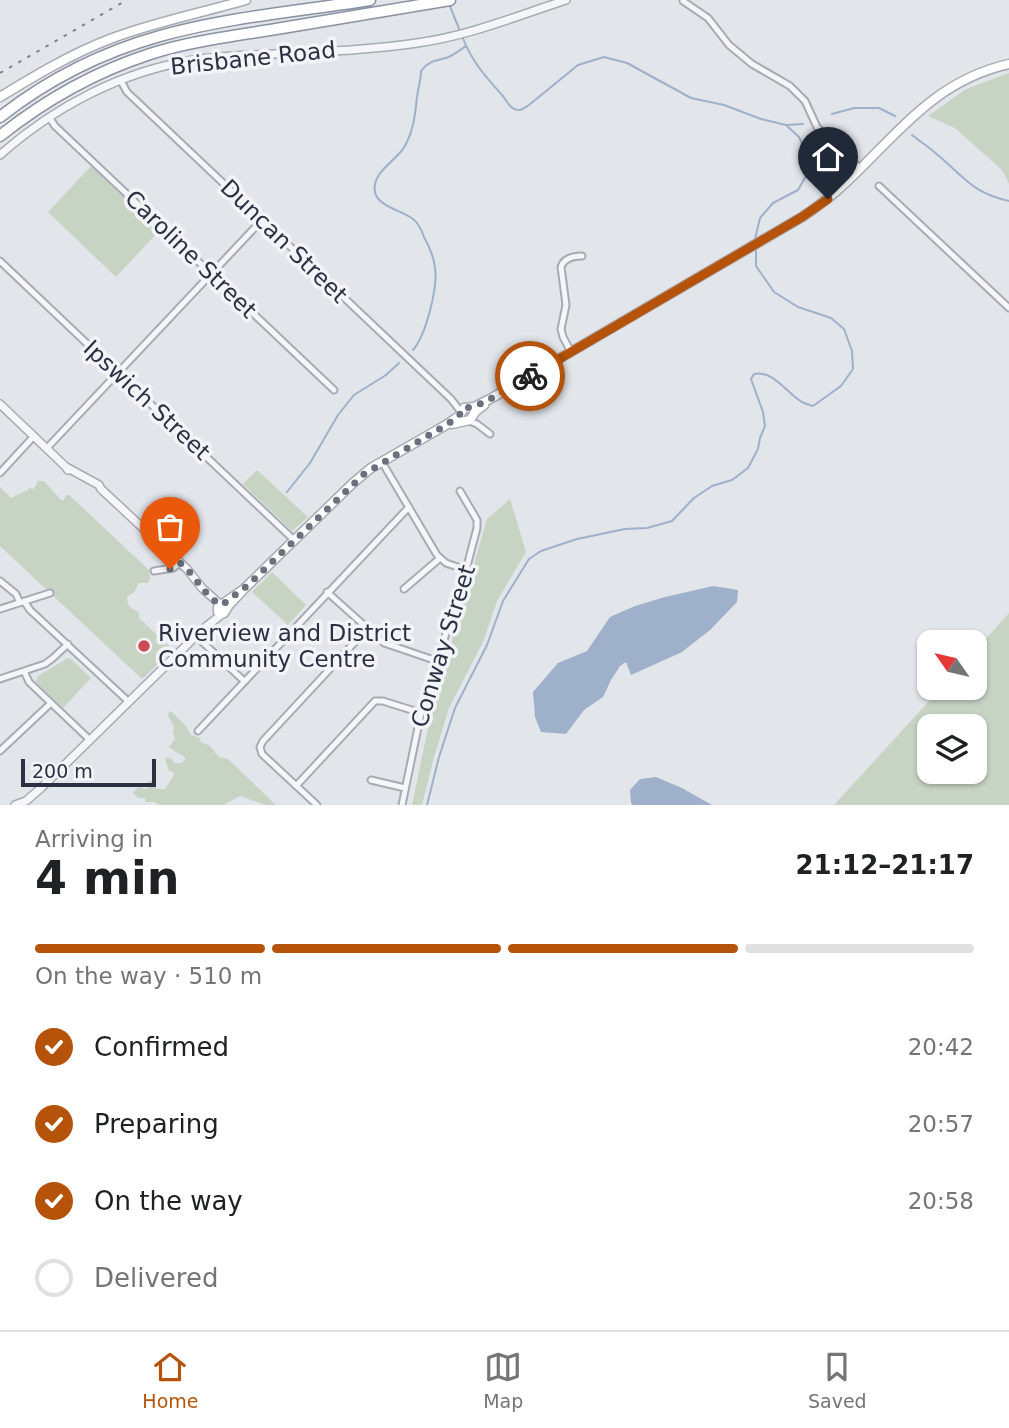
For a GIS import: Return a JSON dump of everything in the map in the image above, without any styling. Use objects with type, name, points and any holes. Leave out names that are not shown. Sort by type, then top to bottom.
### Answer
[{"type":"highway","points":[[0,117],[70,72],[159,36],[206,25],[370,0]]},
{"type":"highway","points":[[0,136],[32,112],[76,86],[117,66],[152,54],[196,42],[450,0]]},
{"type":"main road","points":[[0,97],[56,63],[110,39],[150,25],[246,0]]},
{"type":"main road","points":[[221,609],[353,483],[382,462],[468,415],[490,399],[818,206],[861,169],[934,97],[974,75],[1009,64]]},
{"type":"street","name":"Brisbane Road","points":[[0,155],[49,117],[92,93],[163,66],[208,58],[386,47],[432,41],[566,0]]},
{"type":"street","points":[[683,1],[708,18],[729,45],[751,64],[790,86],[805,101],[823,135],[861,169]]},
{"type":"street","name":"Duncan Street","points":[[121,81],[127,92],[490,434]]},
{"type":"street","name":"Caroline Street","points":[[49,117],[55,126],[334,390]]},
{"type":"street","points":[[879,186],[1009,308]]},
{"type":"street","points":[[47,448],[262,220]]},
{"type":"street","points":[[571,352],[561,330],[566,305],[561,267],[566,260],[582,256]]},
{"type":"street","name":"Ipswich Street","points":[[0,261],[294,540]]},
{"type":"street","points":[[0,404],[66,467],[96,483],[180,563],[200,590],[221,609],[32,796],[15,805]]},
{"type":"street","points":[[0,473],[34,436]]},
{"type":"street","points":[[382,462],[439,559],[467,570]]},
{"type":"street","name":"Conway Street","points":[[402,805],[421,713],[467,570],[478,524],[460,491]]},
{"type":"street","points":[[198,731],[409,507]]},
{"type":"street","points":[[404,589],[439,559]]},
{"type":"street","points":[[154,571],[173,568],[180,563]]},
{"type":"street","points":[[0,581],[129,702]]},
{"type":"street","points":[[327,592],[388,645],[437,661]]},
{"type":"street","points":[[0,609],[50,593]]},
{"type":"street","points":[[317,805],[262,754],[260,747],[367,629]]},
{"type":"street","points":[[199,633],[244,681]]},
{"type":"street","points":[[0,679],[45,664],[68,644]]},
{"type":"street","points":[[24,671],[29,682],[90,740]]},
{"type":"street","points":[[296,786],[375,701],[421,713]]},
{"type":"street","points":[[0,751],[51,703]]},
{"type":"street","points":[[371,780],[405,788]]},
{"type":"green space","points":[[1009,73],[1009,184],[1003,171],[955,128],[928,116],[966,89]]},
{"type":"green space","points":[[91,166],[159,231],[116,277],[48,212]]},
{"type":"green space","points":[[257,470],[308,517],[292,531],[243,484]]},
{"type":"green space","points":[[38,481],[44,481],[61,500],[69,495],[149,570],[148,583],[139,583],[127,597],[128,603],[139,612],[139,618],[173,650],[142,679],[0,546],[0,487],[11,498],[30,488],[34,489]]},
{"type":"green space","points":[[510,499],[526,552],[497,601],[483,642],[449,708],[422,805],[412,805],[431,714],[487,519]]},
{"type":"green space","points":[[272,572],[306,605],[288,625],[252,592]]},
{"type":"green space","points":[[1009,613],[1009,805],[834,805],[917,714],[917,784],[987,784],[987,714],[917,714],[930,700],[987,700],[987,638]]},
{"type":"green space","points":[[68,658],[91,678],[63,708],[36,682],[38,676]]},
{"type":"green space","points":[[171,711],[191,735],[200,738],[201,742],[210,746],[219,757],[228,759],[276,805],[265,805],[240,796],[223,805],[160,805],[146,802],[145,798],[138,798],[133,793],[138,787],[147,789],[150,785],[147,783],[153,780],[157,789],[165,789],[174,775],[169,771],[165,760],[167,757],[174,763],[181,763],[186,759],[169,747],[175,739],[174,727],[168,716]]},
{"type":"water","points":[[713,586],[738,590],[737,602],[710,630],[682,652],[631,675],[626,662],[620,666],[603,697],[584,710],[566,734],[541,732],[535,717],[533,692],[558,663],[587,651],[610,617],[635,606]]},
{"type":"water","points":[[656,777],[712,805],[633,805],[630,790],[640,779]]},
{"type":"waterway","points":[[449,4],[460,31]]},
{"type":"waterway","points":[[462,36],[480,68],[516,110],[529,105],[578,65],[604,57],[627,63],[691,98],[724,105],[786,125],[799,137],[804,148],[807,174],[798,190],[773,203],[760,218],[755,239]]},
{"type":"waterway","points":[[413,350],[422,334],[433,298],[434,260],[417,223],[380,201],[375,185],[381,172],[402,150],[409,138],[421,71],[429,63],[449,57],[466,46]]},
{"type":"waterway","points":[[832,114],[854,108],[879,108],[895,116]]},
{"type":"waterway","points":[[786,125],[803,124]]},
{"type":"waterway","points":[[912,135],[978,189],[1009,201]]},
{"type":"waterway","points":[[427,805],[455,708],[487,645],[503,601],[529,559],[541,551],[577,539],[625,529],[647,528],[672,521],[694,498],[712,486],[732,480],[748,468],[758,449],[765,426],[751,379],[754,374],[768,375],[796,398],[813,406],[841,386],[853,369],[852,351],[844,329],[831,318],[798,307],[774,292],[756,266],[756,248]]},
{"type":"waterway","points":[[287,492],[310,463],[338,415],[354,395],[386,375],[399,363]]},
{"type":"railway","points":[[0,73],[127,0]]},
{"type":"way so far","points":[[170,569],[180,563],[202,588],[222,605],[248,585],[373,467],[446,425],[459,416],[463,408],[474,407],[530,376]]},
{"type":"place","name":"Riverview and District Community Centre","points":[[144,646]]},
{"type":"route","points":[[530,376],[802,217],[828,199]]}]
